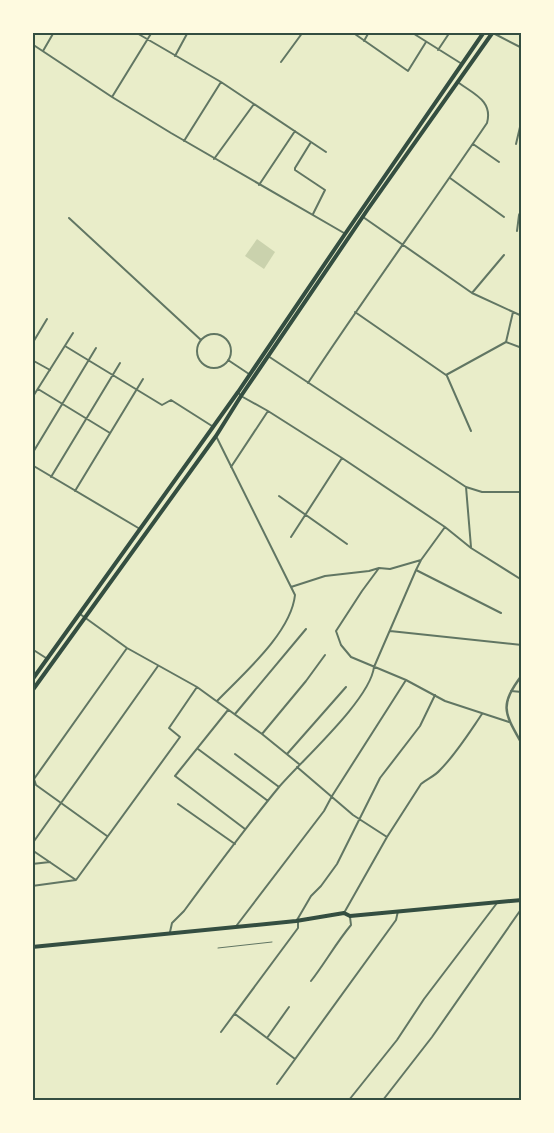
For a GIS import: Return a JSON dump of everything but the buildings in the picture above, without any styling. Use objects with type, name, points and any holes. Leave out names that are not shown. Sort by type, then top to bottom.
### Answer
[{"type":"main road","points":[[32,691],[216,436],[250,374],[484,32]]},
{"type":"main road","points":[[32,680],[214,427],[268,356],[492,33]]},
{"type":"main road","points":[[33,946],[297,921],[344,913],[350,916],[522,900]]},
{"type":"street","points":[[44,51],[54,32]]},
{"type":"street","points":[[135,32],[221,82],[326,152]]},
{"type":"street","points":[[112,97],[152,32]]},
{"type":"street","points":[[175,56],[188,32]]},
{"type":"street","points":[[281,62],[303,32]]},
{"type":"street","points":[[352,32],[408,71],[426,42]]},
{"type":"street","points":[[364,41],[369,32]]},
{"type":"street","points":[[438,50],[450,32]]},
{"type":"street","points":[[413,33],[462,64]]},
{"type":"street","points":[[492,33],[522,48]]},
{"type":"street","points":[[32,44],[112,97],[184,141],[350,237]]},
{"type":"street","points":[[184,141],[221,82]]},
{"type":"street","points":[[308,383],[354,312],[404,245],[487,123],[490,115],[487,106],[481,98],[458,83]]},
{"type":"street","points":[[214,159],[254,103]]},
{"type":"street","points":[[516,144],[522,125]]},
{"type":"street","points":[[259,185],[295,131]]},
{"type":"street","points":[[311,142],[295,169],[325,190],[313,214]]},
{"type":"street","points":[[473,144],[499,162]]},
{"type":"street","points":[[450,178],[504,217]]},
{"type":"street","points":[[517,231],[519,215],[522,209]]},
{"type":"street","points":[[363,217],[472,293],[522,316]]},
{"type":"street","points":[[70,218],[201,340]]},
{"type":"street","points":[[472,293],[504,256]]},
{"type":"street","points":[[354,312],[446,375],[470,431]]},
{"type":"street","points":[[446,375],[506,342],[513,312]]},
{"type":"street","points":[[32,344],[47,319]]},
{"type":"street","points":[[32,398],[73,333]]},
{"type":"street","points":[[215,334],[226,338],[231,349],[228,360],[218,367],[207,366],[199,357],[198,351],[201,340],[215,334]]},
{"type":"street","points":[[506,342],[522,348]]},
{"type":"street","points":[[65,346],[162,405],[172,400],[214,427]]},
{"type":"street","points":[[32,454],[96,348]]},
{"type":"street","points":[[268,356],[466,487],[482,492],[522,492]]},
{"type":"street","points":[[32,360],[50,370]]},
{"type":"street","points":[[228,360],[250,374]]},
{"type":"street","points":[[51,477],[120,363]]},
{"type":"street","points":[[74,492],[143,379]]},
{"type":"street","points":[[38,389],[110,432]]},
{"type":"street","points":[[240,394],[342,458],[445,527],[471,548],[522,580]]},
{"type":"street","points":[[231,468],[268,411]]},
{"type":"street","points":[[216,436],[295,595],[294,606],[273,642],[217,701]]},
{"type":"street","points":[[291,537],[342,458]]},
{"type":"street","points":[[32,466],[140,530]]},
{"type":"street","points":[[466,487],[471,548]]},
{"type":"street","points":[[279,496],[347,544]]},
{"type":"street","points":[[170,933],[172,923],[184,911],[236,844],[245,829],[279,787],[355,704],[373,676],[374,667],[421,560],[445,527]]},
{"type":"street","points":[[291,587],[325,576],[369,572],[379,568],[390,570],[421,560]]},
{"type":"street","points":[[379,568],[336,631],[341,645],[351,657],[406,680],[445,701],[509,722]]},
{"type":"street","points":[[416,570],[501,613]]},
{"type":"street","points":[[80,614],[127,648],[197,687],[217,701],[287,754],[298,766],[360,819],[387,837]]},
{"type":"street","points":[[234,714],[306,630]]},
{"type":"street","points":[[390,631],[522,645]]},
{"type":"street","points":[[108,836],[36,785],[33,778],[127,648]]},
{"type":"street","points":[[32,649],[48,660]]},
{"type":"street","points":[[262,734],[325,655]]},
{"type":"street","points":[[32,844],[158,666]]},
{"type":"street","points":[[522,674],[506,701],[506,712],[509,722],[522,744]]},
{"type":"street","points":[[236,927],[312,828],[406,680]]},
{"type":"street","points":[[287,754],[346,686]]},
{"type":"street","points":[[32,886],[76,880],[180,737],[169,728],[197,687]]},
{"type":"street","points":[[511,691],[522,692]]},
{"type":"street","points":[[221,1032],[298,928],[297,921],[311,896],[337,864],[380,778],[420,726],[435,695]]},
{"type":"street","points":[[228,710],[175,776],[245,829]]},
{"type":"street","points":[[344,913],[387,837],[421,784],[428,777],[439,772],[465,740],[482,714]]},
{"type":"street","points":[[198,749],[268,801]]},
{"type":"street","points":[[235,754],[279,787]]},
{"type":"street","points":[[178,804],[236,844]]},
{"type":"street","points":[[32,850],[76,880]]},
{"type":"street","points":[[32,864],[50,862]]},
{"type":"street","points":[[349,1100],[397,1040],[424,999],[497,903]]},
{"type":"street","points":[[383,1100],[432,1037],[522,908]]},
{"type":"street","points":[[276,1084],[396,920],[398,911]]},
{"type":"street","points":[[311,981],[335,944],[351,925],[350,916]]},
{"type":"street","points":[[267,1038],[289,1007]]},
{"type":"street","points":[[235,1014],[295,1059]]},
{"type":"lane","points":[[218,948],[272,942]]},
{"type":"green space","points":[[257,239],[275,252],[264,269],[245,256]]}]
